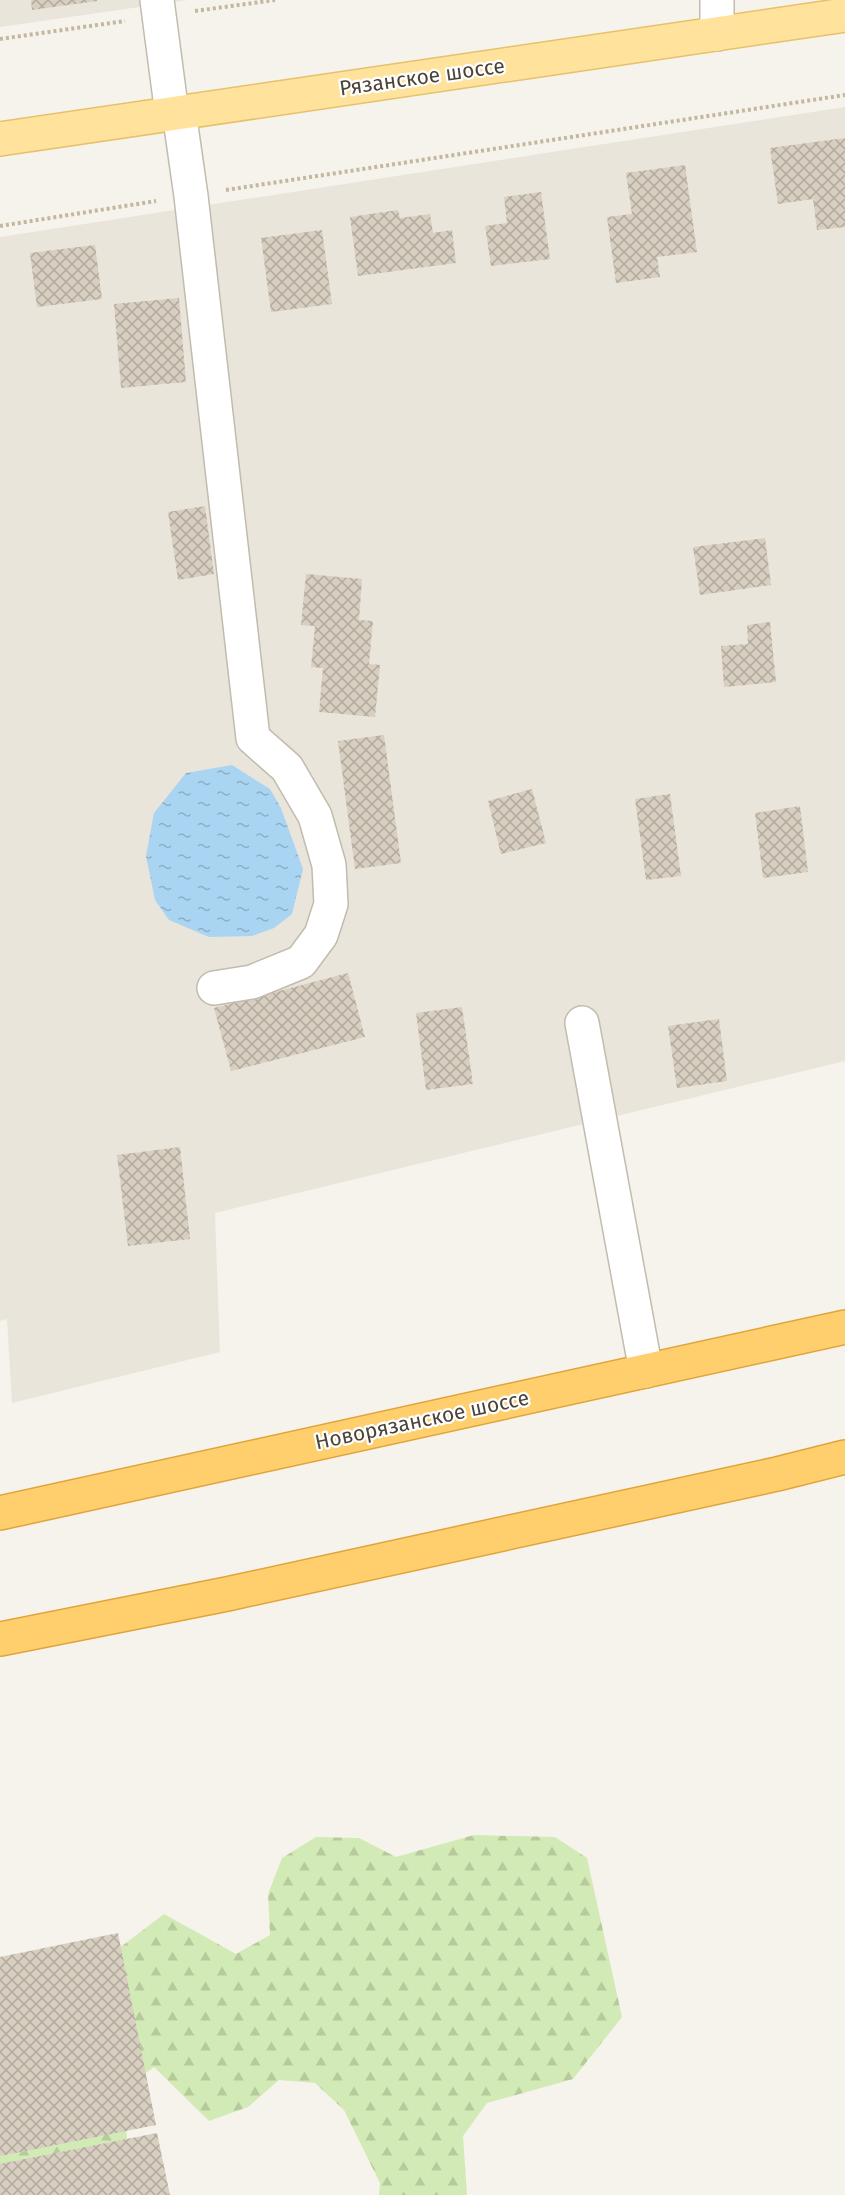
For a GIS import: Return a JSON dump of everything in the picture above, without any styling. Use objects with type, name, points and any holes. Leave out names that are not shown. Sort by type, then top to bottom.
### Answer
[{"type":"highway","name":"Новорязанское шоссе","points":[[0,1513],[845,1327]]},
{"type":"highway","points":[[0,1639],[227,1594],[777,1474],[845,1457]]},
{"type":"main road","name":"Рязанское шоссе","points":[[0,139],[845,15]]},
{"type":"lane","points":[[157,0],[191,196],[253,738],[287,768],[315,816],[329,865],[331,904],[321,935],[301,962],[252,982],[214,988]]},
{"type":"lane","points":[[717,0],[717,34]]},
{"type":"lane","points":[[582,1023],[646,1371]]},
{"type":"path","points":[[0,226],[845,95]]},
{"type":"shaded area","points":[[0,0],[188,0],[0,27]]},
{"type":"shaded area","points":[[845,107],[845,1061],[215,1213],[220,1352],[12,1403],[7,1319],[0,1321],[0,237]]},
{"type":"green space","points":[[474,1835],[555,1837],[587,1858],[622,2017],[573,2079],[487,2103],[463,2136],[467,2195],[379,2195],[380,2183],[344,2110],[315,2083],[279,2080],[248,2107],[209,2121],[154,2067],[123,2090],[130,2176],[0,2195],[0,2047],[101,1962],[164,1914],[236,1954],[270,1935],[268,1894],[282,1858],[316,1837],[359,1838],[396,1857]]},
{"type":"water","points":[[232,765],[270,789],[281,808],[303,869],[292,914],[274,928],[252,936],[209,937],[169,920],[155,900],[146,856],[154,813],[186,773]]},
{"type":"building","points":[[31,0],[97,0],[97,1],[32,10]]},
{"type":"building","points":[[845,138],[845,227],[817,230],[813,199],[778,204],[770,148]]},
{"type":"building","points":[[685,165],[697,252],[657,257],[660,277],[616,283],[607,217],[632,214],[626,173]]},
{"type":"building","points":[[541,192],[550,259],[491,266],[485,226],[507,223],[504,197]]},
{"type":"building","points":[[398,210],[400,218],[430,214],[433,233],[452,230],[456,263],[358,276],[350,217]]},
{"type":"building","points":[[322,230],[332,304],[271,312],[261,238]]},
{"type":"building","points":[[95,245],[102,299],[37,307],[30,253]]},
{"type":"building","points":[[179,298],[186,382],[121,388],[114,304]]},
{"type":"building","points":[[205,506],[214,574],[178,580],[168,512]]},
{"type":"building","points":[[765,538],[771,585],[700,595],[693,547]]},
{"type":"building","points":[[306,574],[362,579],[359,620],[373,621],[369,664],[380,665],[375,717],[319,712],[323,668],[311,667],[315,626],[301,625]]},
{"type":"building","points":[[770,622],[776,682],[724,687],[721,646],[748,644],[747,625]]},
{"type":"building","points":[[384,735],[401,863],[355,869],[338,741]]},
{"type":"building","points":[[532,789],[546,843],[501,854],[488,801]]},
{"type":"building","points":[[670,794],[681,876],[646,880],[635,799]]},
{"type":"building","points":[[800,806],[808,872],[763,878],[755,813]]},
{"type":"building","points":[[348,973],[365,1037],[231,1071],[214,1008]]},
{"type":"building","points":[[462,1007],[473,1084],[426,1090],[416,1013]]},
{"type":"building","points":[[719,1019],[727,1081],[677,1088],[668,1026]]},
{"type":"building","points":[[180,1147],[190,1239],[128,1246],[117,1155]]},
{"type":"building","points":[[118,1933],[156,2125],[0,2156],[0,1957]]},
{"type":"building","points":[[157,2133],[170,2195],[0,2195],[0,2164]]}]
